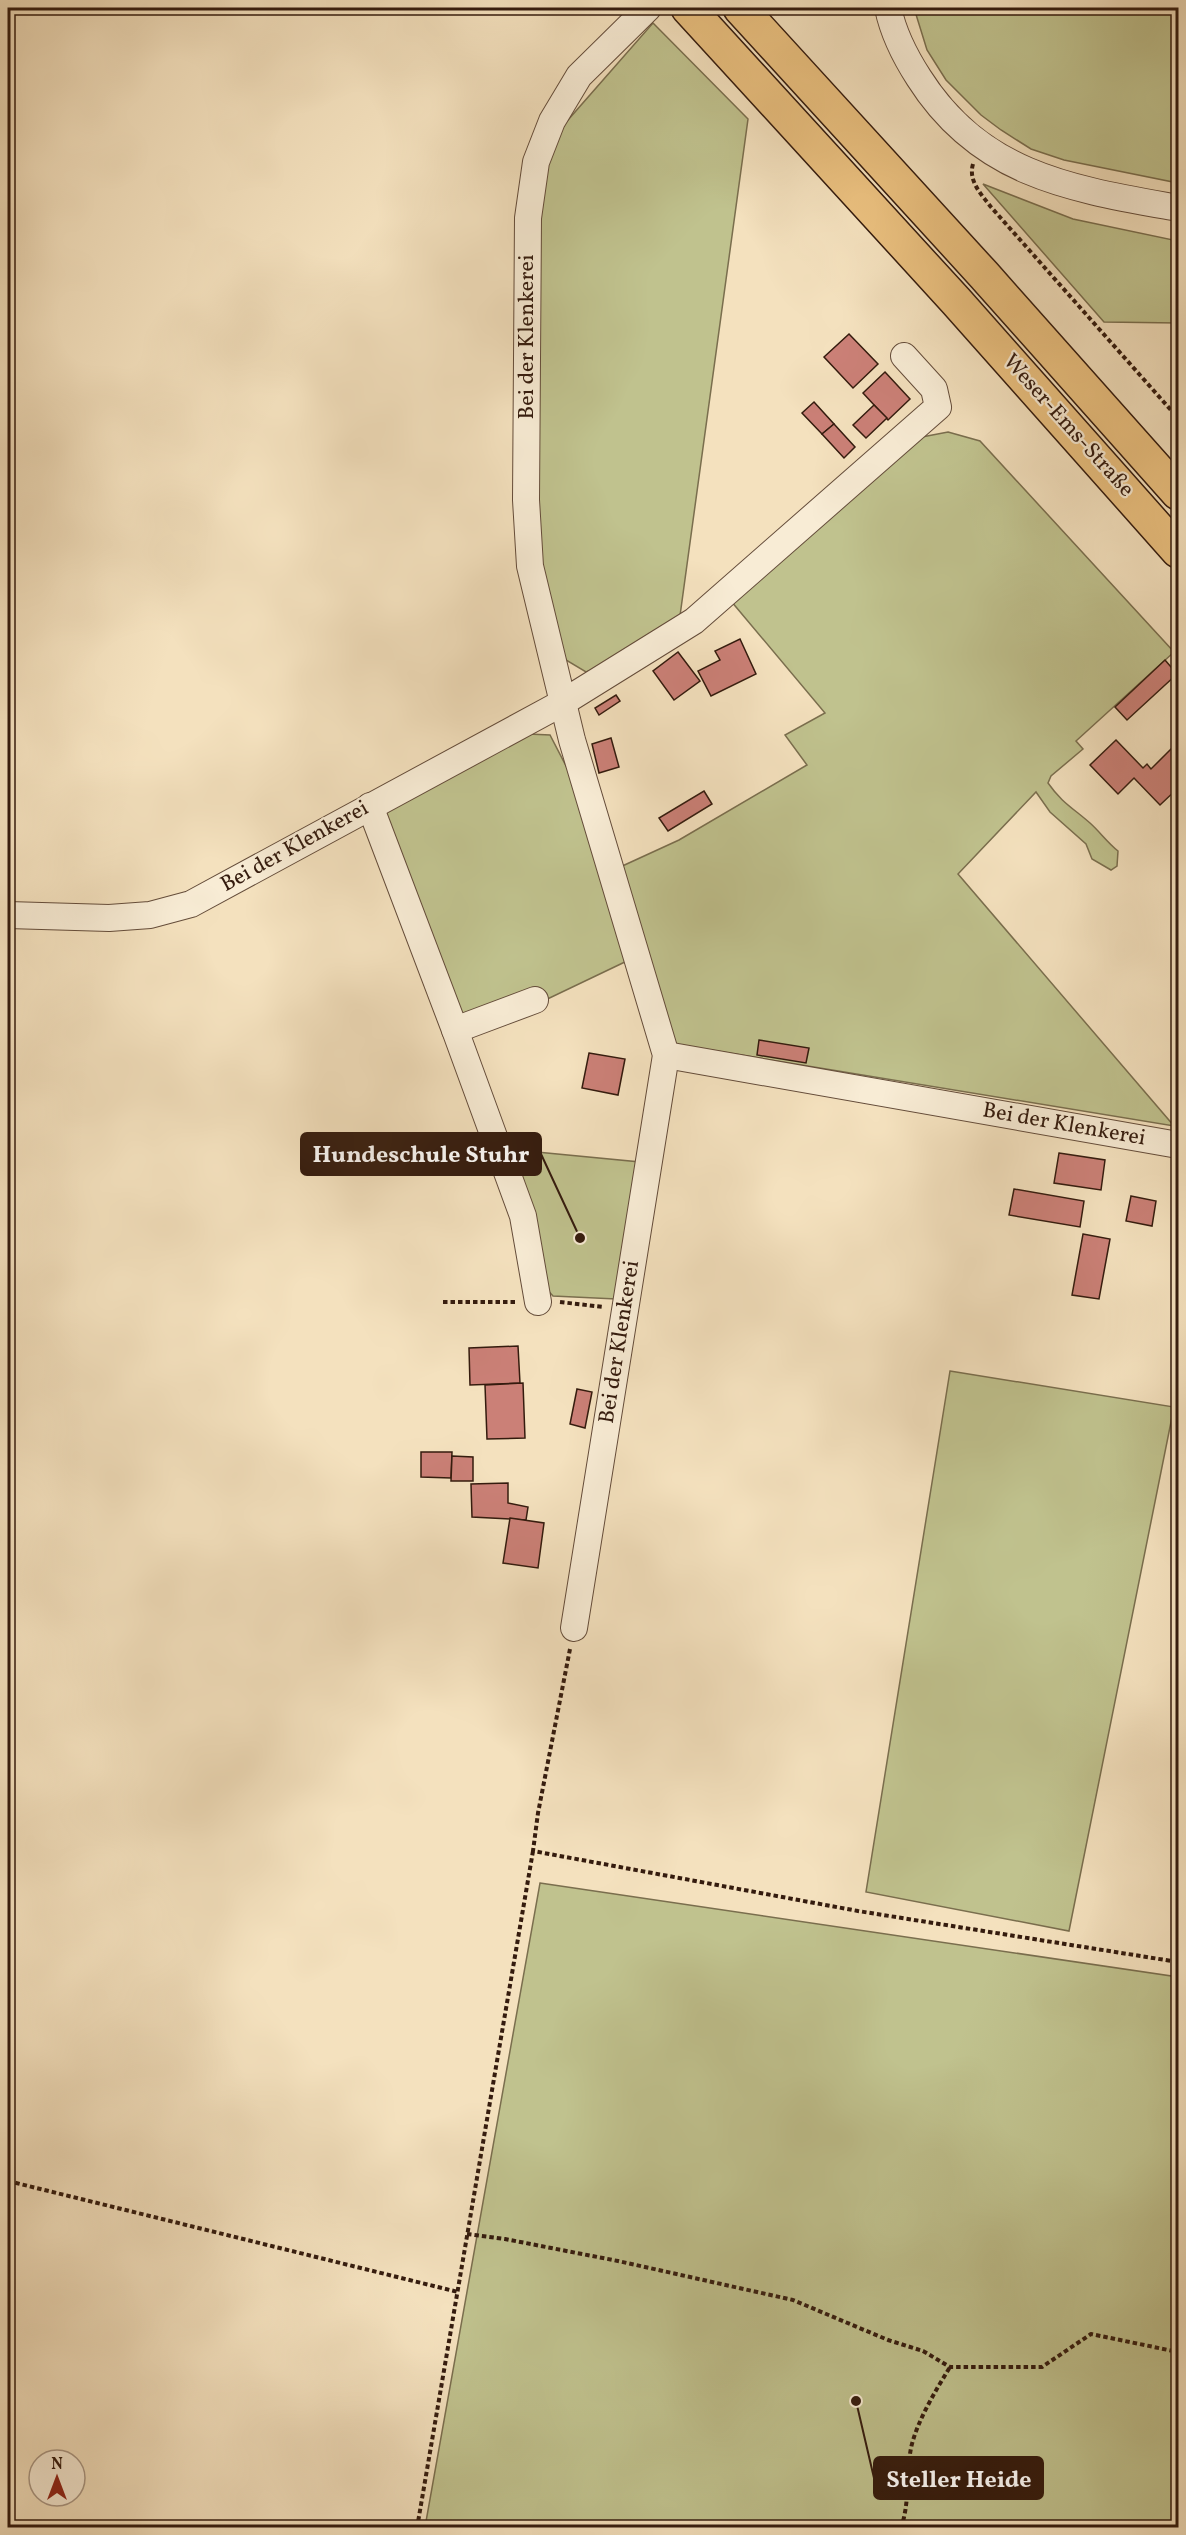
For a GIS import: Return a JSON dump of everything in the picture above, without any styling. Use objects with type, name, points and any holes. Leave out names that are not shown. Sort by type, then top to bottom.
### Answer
[{"type":"highway","name":"Weser-Ems-Straße","points":[[688,8],[956,301],[1179,551]]},
{"type":"highway","name":"Weser-Ems-Straße","points":[[740,8],[1179,493]]},
{"type":"street","name":"Bei der Klenkerei","points":[[574,1628],[666,1055],[562,703],[530,566],[526,500],[528,218],[536,162],[552,121],[579,76],[648,8]]},
{"type":"street","points":[[888,8],[911,65],[928,92],[948,117],[982,146],[1020,169],[1056,183],[1179,208]]},
{"type":"street","name":"Bei der Klenkerei","points":[[8,915],[110,918],[150,915],[191,904],[562,703],[694,621],[938,407],[934,389],[904,356]]},
{"type":"street","points":[[370,806],[524,1216],[538,1302]]},
{"type":"street","points":[[454,1030],[535,1000]]},
{"type":"street","name":"Bei der Klenkerei","points":[[666,1055],[1179,1145]]},
{"type":"path","points":[[982,146],[974,159],[971,171],[975,186],[1179,418]]},
{"type":"path","points":[[417,2528],[538,1813],[574,1628]]},
{"type":"path","points":[[533,1851],[858,1911],[1179,1962]]},
{"type":"path","points":[[8,2181],[458,2292]]},
{"type":"path","points":[[467,2234],[505,2239],[628,2263],[793,2300],[888,2340],[923,2351],[950,2367],[1042,2367],[1091,2334],[1179,2352]]},
{"type":"path","points":[[901,2528],[906,2513],[911,2447],[930,2400],[950,2367]]},
{"type":"green space","points":[[914,8],[1178,8],[1178,183],[1064,160],[1031,149],[1001,130],[981,115],[946,80],[927,50]]},
{"type":"green space","points":[[653,23],[748,119],[679,623],[609,664],[586,672],[566,660],[539,580],[535,237],[542,180],[561,128]]},
{"type":"green space","points":[[983,184],[1073,219],[1178,241],[1178,323],[1104,322]]},
{"type":"green space","points":[[948,432],[980,441],[1174,652],[1076,741],[1083,749],[1051,776],[1048,783],[1118,851],[1117,866],[1111,870],[1092,859],[1086,844],[1050,812],[1036,792],[958,874],[1174,1126],[674,1044],[618,868],[679,840],[807,765],[785,735],[825,713],[731,601],[922,437]]},
{"type":"green space","points":[[528,734],[550,735],[580,793],[629,960],[537,1004],[457,1020],[385,815],[388,809]]},
{"type":"green space","points":[[506,1149],[640,1162],[616,1299],[553,1296],[543,1285]]},
{"type":"green space","points":[[950,1371],[1174,1407],[1069,1931],[866,1892]]},
{"type":"green space","points":[[540,1883],[1178,1977],[1178,2527],[425,2527]]},
{"type":"building","points":[[849,334],[878,364],[853,388],[824,357]]},
{"type":"building","points":[[885,372],[910,399],[888,420],[863,393]]},
{"type":"building","points":[[814,402],[834,424],[822,434],[802,413]]},
{"type":"building","points":[[874,405],[887,418],[866,438],[853,425]]},
{"type":"building","points":[[834,424],[855,447],[844,458],[822,434]]},
{"type":"building","points":[[740,639],[756,674],[711,696],[698,671],[720,660],[715,651]]},
{"type":"building","points":[[678,652],[700,681],[674,700],[653,671]]},
{"type":"building","points":[[1165,660],[1177,674],[1127,720],[1115,707]]},
{"type":"building","points":[[616,695],[620,701],[599,715],[595,708]]},
{"type":"building","points":[[611,738],[619,767],[599,773],[592,744]]},
{"type":"building","points":[[1116,740],[1143,768],[1147,764],[1151,769],[1172,748],[1178,754],[1178,788],[1160,805],[1134,778],[1118,794],[1090,765]]},
{"type":"building","points":[[704,791],[712,804],[668,831],[659,818]]},
{"type":"building","points":[[759,1040],[809,1048],[806,1063],[757,1055]]},
{"type":"building","points":[[589,1053],[625,1059],[618,1095],[582,1088]]},
{"type":"building","points":[[1059,1153],[1105,1160],[1101,1190],[1054,1183]]},
{"type":"building","points":[[1014,1189],[1084,1201],[1080,1227],[1009,1215]]},
{"type":"building","points":[[1131,1196],[1156,1201],[1152,1226],[1126,1221]]},
{"type":"building","points":[[1083,1234],[1110,1239],[1099,1299],[1072,1295]]},
{"type":"building","points":[[518,1346],[520,1383],[470,1385],[469,1348]]},
{"type":"building","points":[[523,1383],[525,1438],[487,1439],[485,1385]]},
{"type":"building","points":[[577,1389],[592,1392],[585,1428],[570,1424]]},
{"type":"building","points":[[421,1452],[452,1452],[451,1478],[421,1477]]},
{"type":"building","points":[[452,1456],[473,1457],[473,1481],[451,1481]]},
{"type":"building","points":[[508,1483],[508,1503],[528,1507],[526,1520],[472,1517],[471,1484]]},
{"type":"building","points":[[510,1518],[544,1523],[538,1568],[503,1563]]},
{"type":"place","name":"Hundeschule Stuhr","points":[[580,1238]]},
{"type":"place","name":"Steller Heide","points":[[856,2401]]}]
